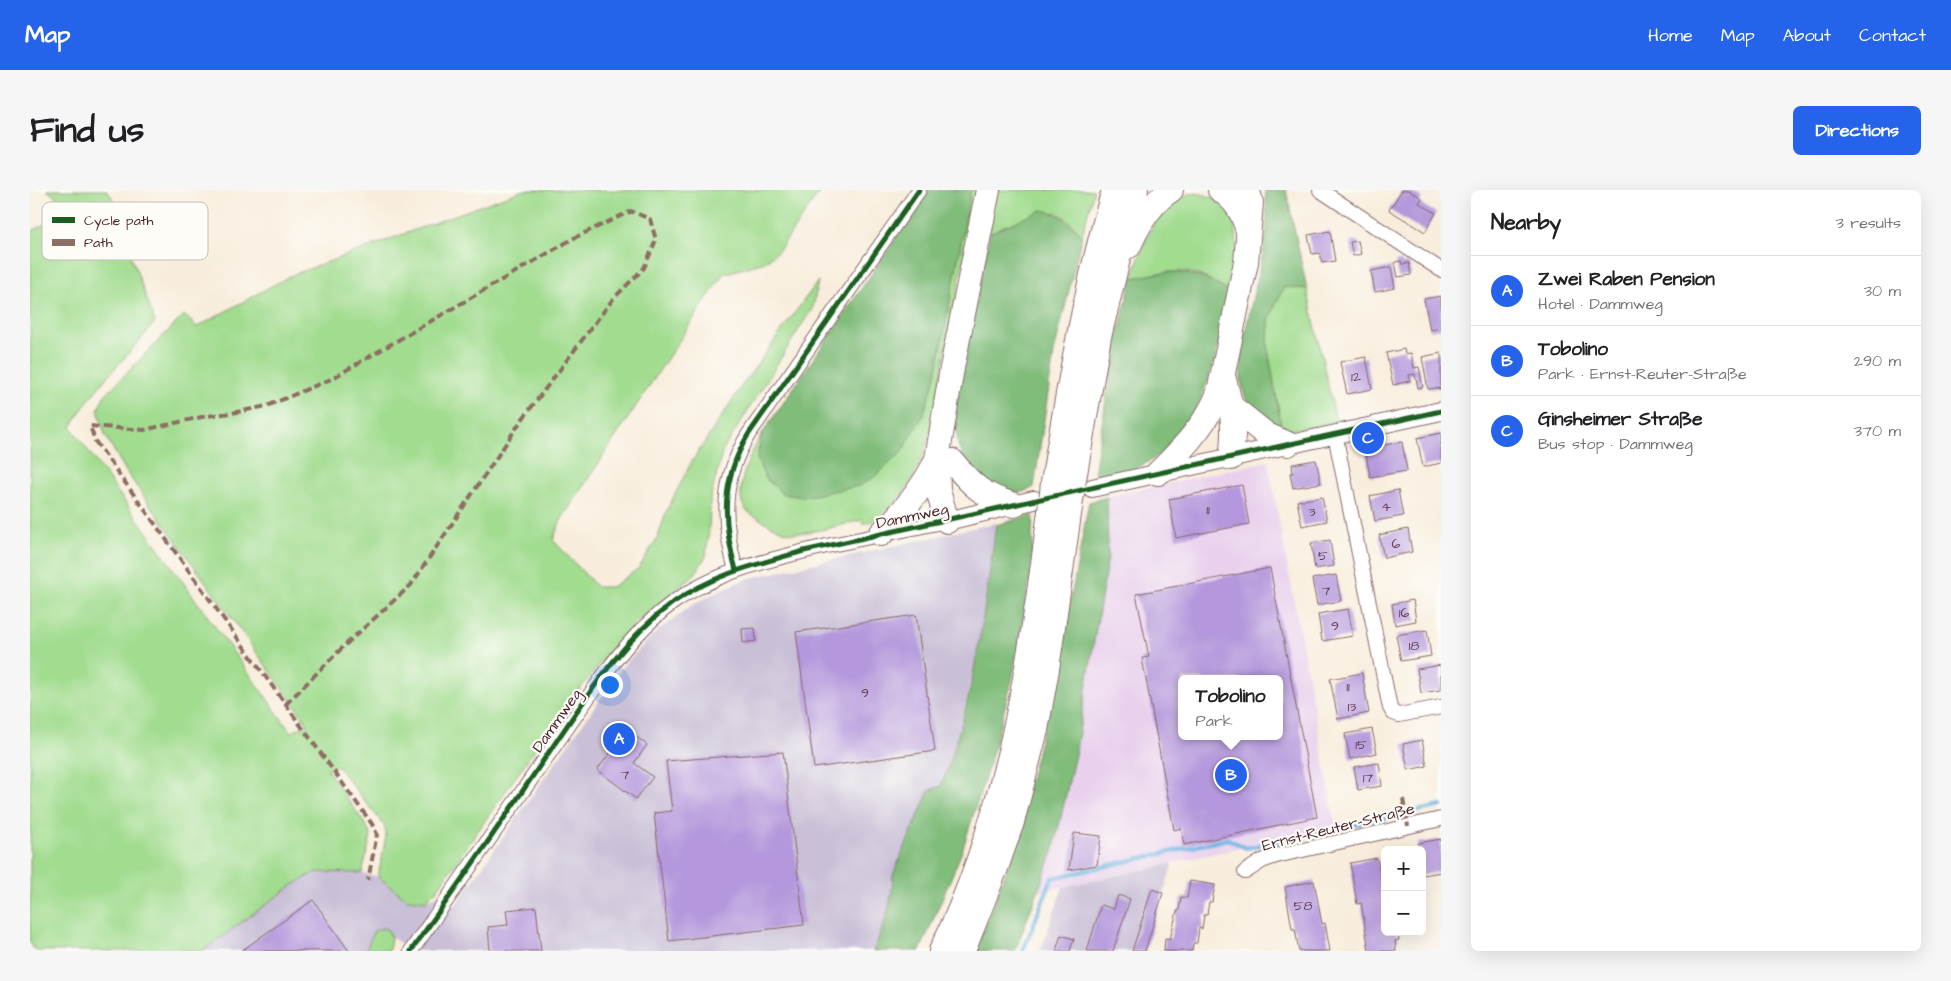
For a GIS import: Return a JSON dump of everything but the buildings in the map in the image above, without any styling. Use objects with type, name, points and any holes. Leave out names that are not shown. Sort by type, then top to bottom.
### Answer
[{"type":"highway","points":[[947,521],[953,499],[945,460],[944,424],[952,368],[988,190]]},
{"type":"highway","points":[[1073,483],[1070,378],[1110,190]]},
{"type":"highway","points":[[1102,231],[1114,190]]},
{"type":"highway","points":[[945,460],[976,488],[997,500],[1042,506],[1073,483],[1110,289],[1136,190]]},
{"type":"highway","points":[[1110,289],[1133,235],[1156,202],[1172,190]]},
{"type":"highway","points":[[1220,190],[1229,196],[1242,213],[1249,234]]},
{"type":"highway","points":[[1231,458],[1218,434],[1224,406],[1223,375],[1246,262],[1251,203],[1248,190]]},
{"type":"highway","points":[[1224,406],[1267,435],[1288,444]]},
{"type":"highway","points":[[1158,473],[1192,436],[1224,406]]},
{"type":"highway","points":[[881,534],[912,500],[930,475],[945,460]]},
{"type":"highway","points":[[941,951],[964,898],[983,845],[1010,750],[1037,609],[1042,506]]},
{"type":"highway","points":[[963,951],[1012,822],[1036,730],[1047,669],[1042,506]]},
{"type":"street","points":[[736,570],[727,538],[726,508],[730,477],[739,450],[919,190]]},
{"type":"street","points":[[1320,190],[1441,270]]},
{"type":"street","points":[[1073,483],[1158,473],[1441,411]]},
{"type":"street","points":[[1335,434],[1390,708],[1393,714],[1399,715],[1441,707]]},
{"type":"street","name":"Dammweg","points":[[411,951],[584,701],[626,645],[672,604],[702,585],[736,570],[804,551],[947,521],[1042,506]]},
{"type":"street","name":"Ernst-Reuter-Straße","points":[[1245,872],[1262,861],[1276,856],[1441,819]]},
{"type":"shaded area","points":[[1268,461],[1336,827],[1038,892],[1053,852],[1108,557],[1107,497]]},
{"type":"shaded area","points":[[996,523],[979,645],[954,753],[941,786],[893,875],[893,890],[882,929],[873,951],[412,951],[391,937],[388,930],[371,937],[366,951],[202,951],[315,871],[362,873],[378,877],[407,899],[426,901],[439,895],[455,906],[623,666],[655,633],[691,606],[722,589],[750,578]]},
{"type":"shaded area","points":[[1173,863],[1145,951],[1040,951],[1063,887]]},
{"type":"green space","points":[[47,190],[107,190],[114,202],[57,202],[57,198]]},
{"type":"green space","points":[[523,190],[821,190],[780,249],[765,262],[723,274],[561,520],[553,540],[597,587],[612,587],[639,568],[658,537],[666,512],[691,463],[743,384],[818,281],[813,307],[723,450],[710,499],[706,556],[695,574],[638,621],[613,647],[554,722],[436,891],[426,901],[407,899],[378,877],[386,836],[384,825],[337,766],[327,769],[367,827],[371,836],[362,873],[315,872],[290,887],[202,951],[36,951],[30,943],[30,232],[42,225],[42,260],[133,260],[155,322],[89,399],[71,427],[291,732],[308,724],[127,473],[105,435],[98,410],[104,396],[184,315],[197,327],[290,276]]},
{"type":"green space","points":[[929,190],[971,190],[936,375],[923,416],[901,453],[873,478],[859,486],[804,497],[783,494],[765,478],[757,458],[762,434]]},
{"type":"green space","points":[[971,190],[977,190],[928,442],[912,480],[887,511],[863,525],[862,520],[819,530],[790,533],[778,529],[749,513],[742,502],[742,482],[753,450],[762,434],[757,458],[765,478],[783,494],[804,497],[923,416],[936,375]]},
{"type":"green space","points":[[996,190],[1094,190],[1082,235],[1067,219],[1056,212],[1006,225],[990,233]]},
{"type":"green space","points":[[1265,190],[1286,190],[1307,289],[1284,287],[1269,319],[1268,349],[1282,430],[1265,421],[1253,410],[1245,397],[1242,382],[1242,349],[1266,237]]},
{"type":"green space","points":[[1194,193],[1212,197],[1224,206],[1232,217],[1236,231],[1237,246],[1231,293],[1207,279],[1192,273],[1169,272],[1132,278],[1147,238],[1160,214],[1181,197]]},
{"type":"green space","points":[[1042,210],[1060,216],[1082,235],[1054,353],[1034,487],[1026,491],[1010,492],[1003,491],[988,483],[967,466],[961,455],[958,443],[955,411],[990,233]]},
{"type":"green space","points":[[1166,272],[1185,273],[1200,277],[1231,293],[1212,368],[1192,417],[1177,438],[1159,455],[1136,468],[1094,474],[1114,350],[1132,278]]},
{"type":"green space","points":[[1284,286],[1307,289],[1336,421],[1308,428],[1282,430],[1268,350],[1269,319]]},
{"type":"green space","points":[[1107,497],[1108,557],[1076,750],[1053,852],[1015,951],[976,951],[1009,863],[1057,673],[1089,502]]},
{"type":"green space","points":[[1033,515],[1030,578],[1012,681],[990,762],[961,854],[920,951],[873,951],[887,914],[893,885],[893,875],[929,791],[941,786],[962,723],[976,657],[996,525]]},
{"type":"green space","points":[[383,928],[388,930],[391,937],[389,951],[366,951],[374,931]]},
{"type":"waterway","points":[[1023,951],[1052,878],[1228,839],[1246,848],[1441,806]]},
{"type":"marked path","points":[[286,704],[344,646],[411,585],[521,421],[613,299],[644,268],[656,240],[650,219],[631,211],[574,238],[331,379],[267,406],[206,416],[144,430],[90,426],[95,441],[372,824],[377,834],[368,880]]},
{"type":"marked path","points":[[1403,799],[1408,826]]},
{"type":"cycle path","points":[[736,570],[728,535],[727,501],[733,468],[739,452],[748,435],[919,190]]},
{"type":"cycle path","points":[[411,951],[576,712],[619,654],[652,619],[671,604],[702,585],[735,572],[804,551],[1441,411]]},
{"type":"place","name":"Ginsheimer Straße","points":[[1368,438]]},
{"type":"place","name":"Zwei Raben Pension","points":[[619,739]]},
{"type":"place","name":"Tobolino","points":[[1231,775]]}]
